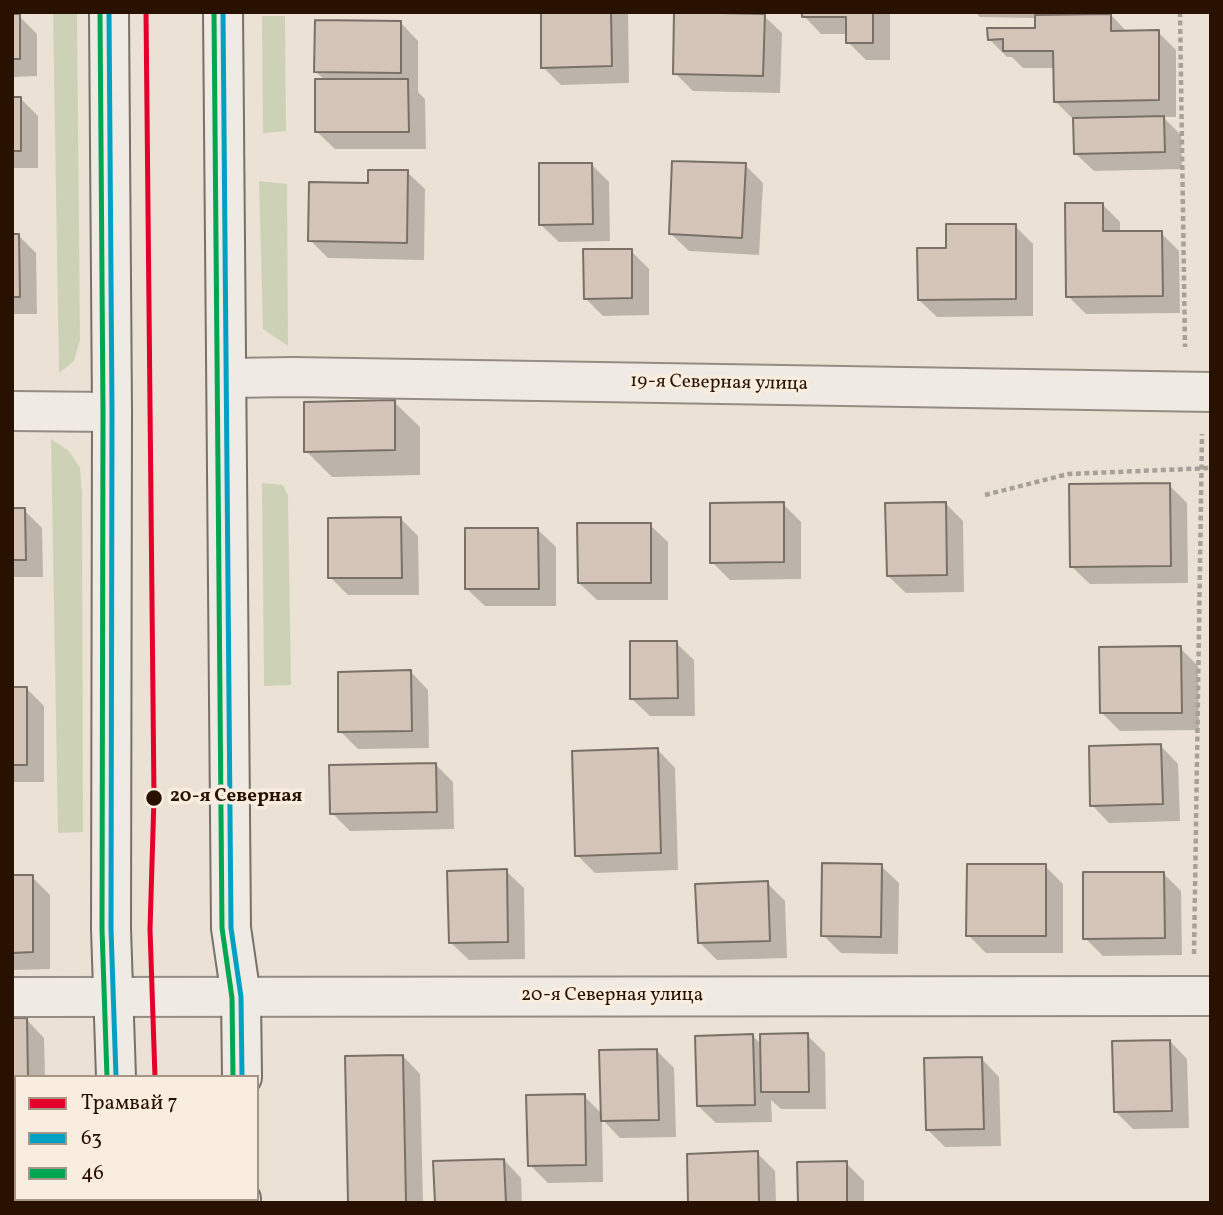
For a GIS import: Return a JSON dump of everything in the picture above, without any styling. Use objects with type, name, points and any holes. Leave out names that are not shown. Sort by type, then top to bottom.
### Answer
[{"type":"street","points":[[109,12],[112,412],[111,929],[116,1075]]},
{"type":"street","points":[[223,12],[231,928],[241,998],[242,1075]]},
{"type":"street","name":"19-я Северная улица","points":[[227,378],[335,377],[1200,391]]},
{"type":"street","points":[[12,411],[112,412]]},
{"type":"street","name":"20-я Северная улица","points":[[12,997],[1202,996]]},
{"type":"path","points":[[1180,12],[1202,468],[1202,996]]},
{"type":"path","points":[[985,495],[1068,474],[1211,468]]},
{"type":"green space","points":[[53,12],[77,12],[80,340],[74,361],[59,373]]},
{"type":"green space","points":[[262,16],[285,16],[286,131],[263,133]]},
{"type":"green space","points":[[259,181],[287,184],[288,346],[263,329]]},
{"type":"green space","points":[[51,439],[69,451],[80,468],[83,832],[58,833]]},
{"type":"green space","points":[[262,483],[283,485],[288,496],[291,685],[264,686]]},
{"type":"building","points":[[541,12],[611,12],[612,66],[541,68]]},
{"type":"building","points":[[674,12],[765,14],[763,76],[673,74]]},
{"type":"building","points":[[802,12],[873,12],[873,43],[846,43],[846,17],[802,17]]},
{"type":"building","points":[[12,14],[20,14],[20,59],[12,59]]},
{"type":"building","points":[[1111,14],[1111,31],[1159,30],[1159,100],[1054,102],[1053,51],[1003,51],[1003,39],[988,40],[987,28],[1035,28],[1035,15]]},
{"type":"building","points":[[315,20],[401,21],[401,73],[314,72]]},
{"type":"building","points":[[315,79],[408,79],[409,132],[315,132]]},
{"type":"building","points":[[12,97],[21,97],[21,151],[12,151]]},
{"type":"building","points":[[1164,116],[1165,152],[1074,154],[1073,118]]},
{"type":"building","points":[[672,161],[746,163],[742,238],[669,234]]},
{"type":"building","points":[[539,163],[592,163],[593,224],[539,225]]},
{"type":"building","points":[[368,170],[408,170],[407,243],[308,241],[309,182],[368,183]]},
{"type":"building","points":[[1065,203],[1103,203],[1103,231],[1162,231],[1163,296],[1066,297]]},
{"type":"building","points":[[946,224],[1016,224],[1016,299],[918,300],[917,248],[946,248]]},
{"type":"building","points":[[12,234],[19,234],[20,297],[12,297]]},
{"type":"building","points":[[583,249],[632,249],[632,298],[584,299]]},
{"type":"building","points":[[395,400],[395,450],[304,452],[304,402]]},
{"type":"building","points":[[1170,483],[1171,566],[1070,567],[1069,484]]},
{"type":"building","points":[[784,502],[784,562],[710,563],[710,503]]},
{"type":"building","points":[[946,502],[947,575],[887,576],[885,503]]},
{"type":"building","points":[[12,508],[25,508],[26,560],[12,560]]},
{"type":"building","points":[[401,517],[402,578],[328,578],[328,518]]},
{"type":"building","points":[[577,523],[651,523],[651,583],[578,583]]},
{"type":"building","points":[[465,528],[538,528],[539,589],[465,589]]},
{"type":"building","points":[[630,641],[677,641],[678,698],[630,699]]},
{"type":"building","points":[[1181,646],[1182,713],[1100,713],[1099,647]]},
{"type":"building","points":[[411,670],[412,731],[338,732],[338,672]]},
{"type":"building","points":[[12,687],[27,687],[27,765],[12,765]]},
{"type":"building","points":[[1161,744],[1163,804],[1090,806],[1089,746]]},
{"type":"building","points":[[658,748],[661,853],[575,856],[572,751]]},
{"type":"building","points":[[436,763],[437,812],[330,814],[329,765]]},
{"type":"building","points":[[822,863],[882,864],[881,937],[821,936]]},
{"type":"building","points":[[967,864],[1046,864],[1046,936],[966,936]]},
{"type":"building","points":[[507,869],[508,942],[449,943],[447,871]]},
{"type":"building","points":[[1083,872],[1164,872],[1165,938],[1083,939]]},
{"type":"building","points":[[12,875],[33,875],[33,952],[12,953]]},
{"type":"building","points":[[768,881],[770,941],[698,943],[695,884]]},
{"type":"building","points":[[12,1018],[27,1018],[28,1075],[14,1075],[12,1195]]},
{"type":"building","points":[[808,1033],[809,1092],[761,1092],[760,1034]]},
{"type":"building","points":[[753,1034],[755,1105],[697,1106],[695,1036]]},
{"type":"building","points":[[1170,1040],[1172,1111],[1114,1112],[1112,1041]]},
{"type":"building","points":[[657,1049],[659,1120],[601,1121],[599,1050]]},
{"type":"building","points":[[403,1055],[406,1203],[348,1203],[345,1056]]},
{"type":"building","points":[[982,1057],[984,1129],[926,1130],[924,1058]]},
{"type":"building","points":[[585,1094],[586,1165],[528,1166],[526,1095]]},
{"type":"building","points":[[758,1151],[759,1203],[688,1203],[687,1154]]},
{"type":"building","points":[[504,1159],[506,1203],[435,1203],[433,1161]]},
{"type":"building","points":[[847,1161],[847,1202],[798,1203],[797,1162]]},
{"type":"tram line","name":"7","points":[[146,12],[154,798],[150,929],[155,1075]]},
{"type":"transit line","name":"46","points":[[100,12],[103,412],[102,929],[107,1075]]},
{"type":"transit line","name":"63","points":[[109,12],[112,412],[111,929],[116,1075]]},
{"type":"transit line","name":"46","points":[[214,12],[222,928],[232,998],[233,1075]]},
{"type":"transit line","name":"63","points":[[223,12],[231,928],[241,997],[242,1075]]},
{"type":"place","name":"20-я Северная","points":[[154,798]]}]
